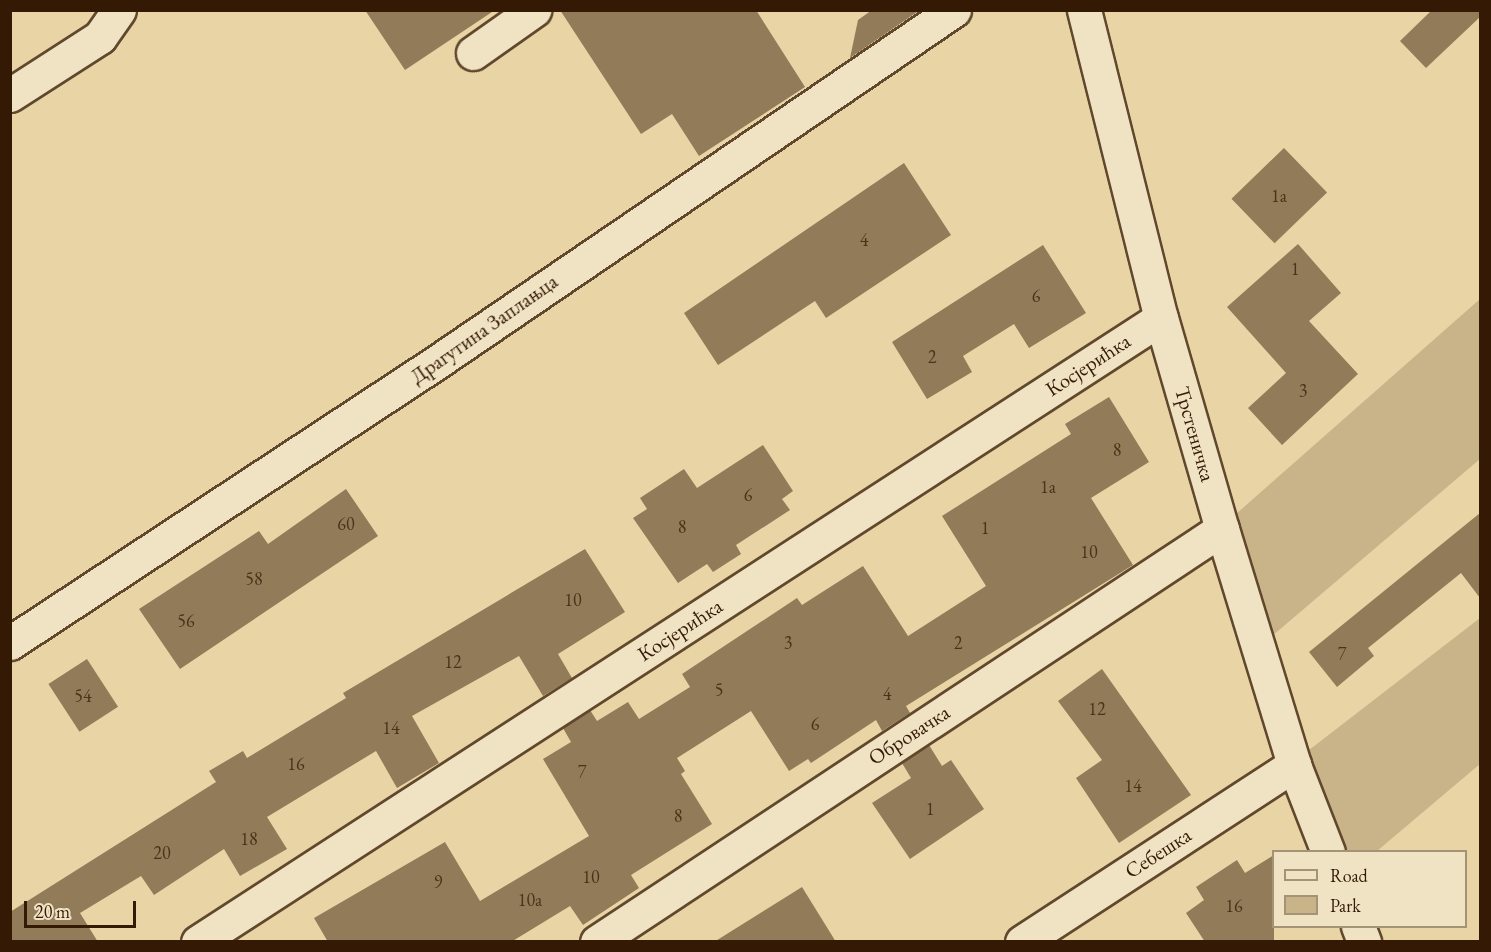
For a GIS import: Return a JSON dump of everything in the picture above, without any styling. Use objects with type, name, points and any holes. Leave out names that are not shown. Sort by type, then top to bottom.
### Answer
[{"type":"street","points":[[10,95],[100,37],[119,10]]},
{"type":"street","points":[[473,53],[534,10]]},
{"type":"street","name":"Драгутина Заплањца","points":[[10,643],[434,364],[954,10]]},
{"type":"street","name":"Трстеничка","points":[[1084,10],[1161,318],[1222,529],[1294,765],[1327,850]]},
{"type":"street","name":"Косјерићка","points":[[198,942],[1161,318]]},
{"type":"street","name":"Обровачка","points":[[597,942],[1222,529]]},
{"type":"street","name":"Себешка","points":[[1022,942],[1294,765]]},
{"type":"street","points":[[1358,928],[1364,942]]},
{"type":"green space","points":[[1480,299],[1480,459],[1265,642],[1228,521]]},
{"type":"green space","points":[[1480,618],[1480,764],[1378,850],[1337,850],[1300,757]]},
{"type":"building","points":[[365,10],[495,10],[405,70]]},
{"type":"building","points":[[560,10],[756,10],[805,87],[699,156],[672,114],[641,134]]},
{"type":"building","points":[[872,10],[920,10],[850,58],[858,20]]},
{"type":"building","points":[[1432,10],[1480,10],[1480,17],[1426,68],[1400,41]]},
{"type":"building","points":[[1284,148],[1327,193],[1275,243],[1231,199]]},
{"type":"building","points":[[904,163],[951,235],[826,318],[815,301],[718,365],[684,313]]},
{"type":"building","points":[[1298,244],[1341,293],[1309,321],[1358,374],[1282,445],[1248,408],[1286,373],[1227,307]]},
{"type":"building","points":[[1043,245],[1086,313],[1029,348],[1014,324],[963,356],[972,372],[927,399],[892,342]]},
{"type":"building","points":[[1109,397],[1149,462],[1091,498],[1133,565],[906,706],[910,713],[882,731],[876,720],[811,763],[808,759],[789,771],[751,711],[677,758],[685,771],[681,774],[712,824],[631,875],[639,888],[583,925],[570,906],[511,942],[328,942],[314,918],[445,842],[480,901],[589,836],[543,759],[571,742],[563,728],[590,710],[597,721],[628,702],[639,719],[690,687],[682,674],[797,598],[802,605],[863,566],[908,636],[986,586],[942,516],[1071,434],[1065,424]]},
{"type":"building","points":[[763,445],[793,491],[782,499],[790,510],[736,545],[741,554],[713,572],[707,564],[678,583],[633,518],[647,509],[640,498],[684,469],[697,488]]},
{"type":"building","points":[[346,489],[378,536],[180,669],[139,609],[259,531],[268,544]]},
{"type":"building","points":[[1480,513],[1480,598],[1461,573],[1368,648],[1374,656],[1337,687],[1309,652]]},
{"type":"building","points":[[585,549],[625,612],[558,654],[572,678],[543,696],[519,656],[412,716],[439,763],[397,788],[376,751],[267,817],[287,849],[240,876],[224,849],[154,895],[141,876],[80,913],[98,942],[10,942],[10,912],[216,782],[209,771],[243,751],[247,758],[346,698],[343,693]]},
{"type":"building","points":[[87,659],[118,707],[79,732],[48,684]]},
{"type":"building","points":[[1102,669],[1191,795],[1119,843],[1076,778],[1102,760],[1058,701]]},
{"type":"building","points":[[929,745],[942,766],[951,760],[984,809],[910,859],[872,803],[911,778],[902,763]]},
{"type":"building","points":[[1272,856],[1274,942],[1205,942],[1186,913],[1204,900],[1196,887],[1237,860],[1245,873]]},
{"type":"building","points":[[802,887],[836,942],[714,942]]}]
